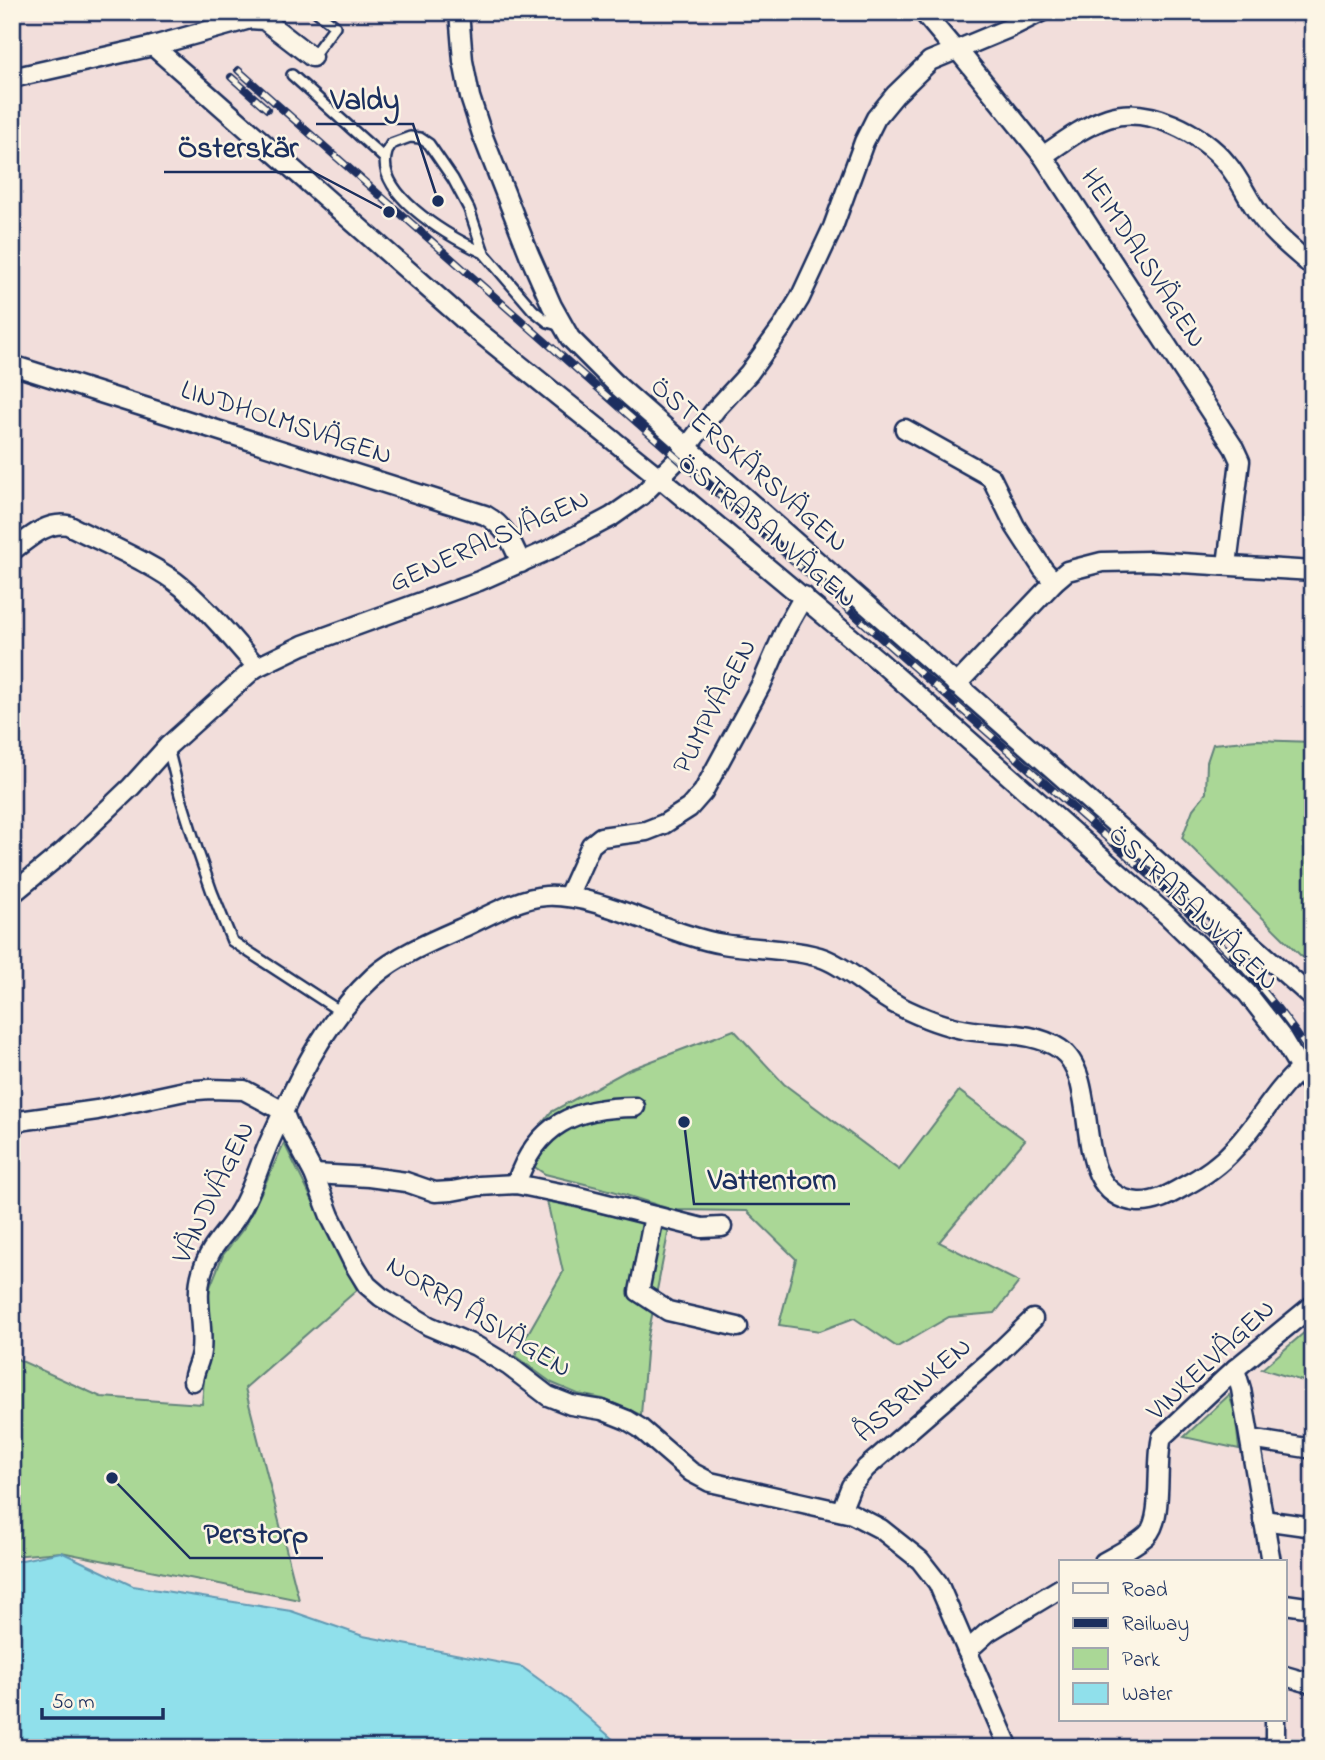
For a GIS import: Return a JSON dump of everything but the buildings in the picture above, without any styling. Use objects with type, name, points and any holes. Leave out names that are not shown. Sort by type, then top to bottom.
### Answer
[{"type":"street","name":"ÖSTERSKÄRSVÄGEN","points":[[459,12],[463,61],[470,97],[482,134],[529,254],[570,338],[619,387],[1313,998]]},
{"type":"street","name":"HEIMDALSVÄGEN","points":[[923,12],[961,54],[1043,156],[1234,448],[1240,461],[1227,565]]},
{"type":"street","name":"GENERALSVÄGEN","points":[[12,894],[63,852],[168,746],[257,667],[303,645],[406,609],[521,563],[611,517],[660,478],[770,346],[800,298],[833,227],[864,142],[876,118],[930,61],[1041,12]]},
{"type":"street","points":[[12,78],[153,46],[236,21],[264,20],[312,57]]},
{"type":"street","name":"ÖSTRABANVÄGEN","points":[[153,46],[470,325],[804,596],[1169,917],[1247,993],[1280,1035],[1313,1090]]},
{"type":"street","points":[[1043,156],[1109,117],[1127,115],[1172,123],[1208,146],[1226,162],[1259,215],[1313,267]]},
{"type":"street","name":"LINDHOLMSVÄGEN","points":[[12,365],[485,514],[497,521],[506,531],[521,563]]},
{"type":"street","points":[[905,429],[991,477],[1014,526],[1054,582]]},
{"type":"street","points":[[12,551],[40,530],[53,525],[68,525],[182,587],[257,667]]},
{"type":"street","points":[[956,685],[1067,571],[1102,562],[1227,565],[1313,571]]},
{"type":"street","name":"PUMPVÄGEN","points":[[568,896],[591,845],[601,837],[646,831],[664,824],[689,808],[703,792],[762,683],[786,628],[804,596]]},
{"type":"street","points":[[568,896],[675,932],[718,943],[811,955],[830,961],[876,994],[930,1021],[965,1030],[1046,1041],[1061,1050],[1077,1072],[1092,1157],[1099,1175],[1117,1194],[1136,1202],[1164,1198],[1211,1170],[1237,1146],[1287,1080],[1300,1069]]},
{"type":"street","name":"VÄNDVÄGEN","points":[[193,1381],[202,1350],[198,1295],[203,1268],[220,1237],[241,1210],[301,1072],[334,1020],[373,977],[439,937],[532,898],[568,896]]},
{"type":"street","points":[[12,1122],[97,1110],[185,1091],[210,1089],[244,1090],[283,1111]]},
{"type":"street","points":[[516,1184],[534,1147],[547,1131],[564,1120],[608,1107],[635,1107]]},
{"type":"street","name":"NORRA ÅSVÄGEN","points":[[283,1111],[354,1264],[367,1285],[382,1297],[429,1326],[476,1346],[509,1366],[548,1396],[571,1405],[603,1410],[627,1420],[691,1472],[710,1482],[841,1511],[881,1529],[930,1570],[1009,1748]]},
{"type":"street","points":[[314,1174],[406,1182],[435,1192],[516,1184],[702,1228],[722,1227]]},
{"type":"street","points":[[654,1216],[639,1292],[668,1311],[738,1328]]},
{"type":"street","name":"VINKELVÄGEN","points":[[1107,1560],[1149,1533],[1155,1522],[1158,1450],[1162,1437],[1235,1369],[1313,1306]]},
{"type":"street","name":"ÅSBRINKEN","points":[[841,1511],[851,1486],[866,1468],[996,1355],[1032,1320]]},
{"type":"street","points":[[1235,1369],[1241,1389],[1271,1560]]},
{"type":"street","points":[[1250,1439],[1313,1449]]},
{"type":"street","points":[[1263,1520],[1313,1527]]},
{"type":"street","points":[[967,1651],[988,1632],[1059,1589]]},
{"type":"street","points":[[1286,1604],[1313,1608]]},
{"type":"street","points":[[1286,1676],[1313,1684]]},
{"type":"street","points":[[1275,1722],[1275,1748]]},
{"type":"lane","points":[[312,57],[335,26],[317,12]]},
{"type":"lane","points":[[292,75],[384,158]]},
{"type":"lane","points":[[484,253],[441,231],[402,197],[387,174],[384,158],[391,144],[410,137],[420,138],[429,144],[469,209],[484,253],[533,310],[548,322],[563,327]]},
{"type":"lane","points":[[168,746],[192,834],[232,941],[341,1012]]},
{"type":"green space","points":[[1257,740],[1313,742],[1313,964],[1301,956],[1182,838],[1193,809],[1206,793],[1207,762],[1213,744]]},
{"type":"green space","points":[[734,1030],[784,1084],[899,1170],[959,1091],[1025,1140],[939,1242],[1019,1282],[995,1313],[949,1317],[897,1347],[854,1318],[820,1331],[779,1325],[796,1259],[747,1211],[673,1210],[545,1174],[517,1155],[551,1112],[628,1070]]},
{"type":"green space","points":[[284,1143],[357,1290],[245,1388],[299,1600],[61,1552],[12,1556],[12,1354],[19,1360],[101,1397],[202,1404],[208,1292],[223,1255],[246,1225]]},
{"type":"green space","points":[[547,1201],[669,1229],[647,1341],[641,1415],[603,1399],[578,1394],[552,1383],[515,1356],[563,1272]]},
{"type":"green space","points":[[1313,1325],[1313,1384],[1262,1369]]},
{"type":"green space","points":[[1229,1395],[1235,1412],[1239,1449],[1184,1437]]},
{"type":"water","points":[[61,1552],[133,1586],[291,1611],[363,1636],[522,1667],[569,1701],[615,1741],[618,1748],[12,1748],[12,1562]]},
{"type":"railway","points":[[238,70],[1157,882],[1221,944],[1260,987],[1313,1058]]},
{"type":"railway","points":[[231,77],[267,109]]},
{"type":"place","name":"Valdy","points":[[438,201]]},
{"type":"place","name":"Österskär","points":[[389,212]]},
{"type":"place","name":"Vattentorn","points":[[684,1122]]},
{"type":"place","name":"Perstorp","points":[[112,1478]]}]
